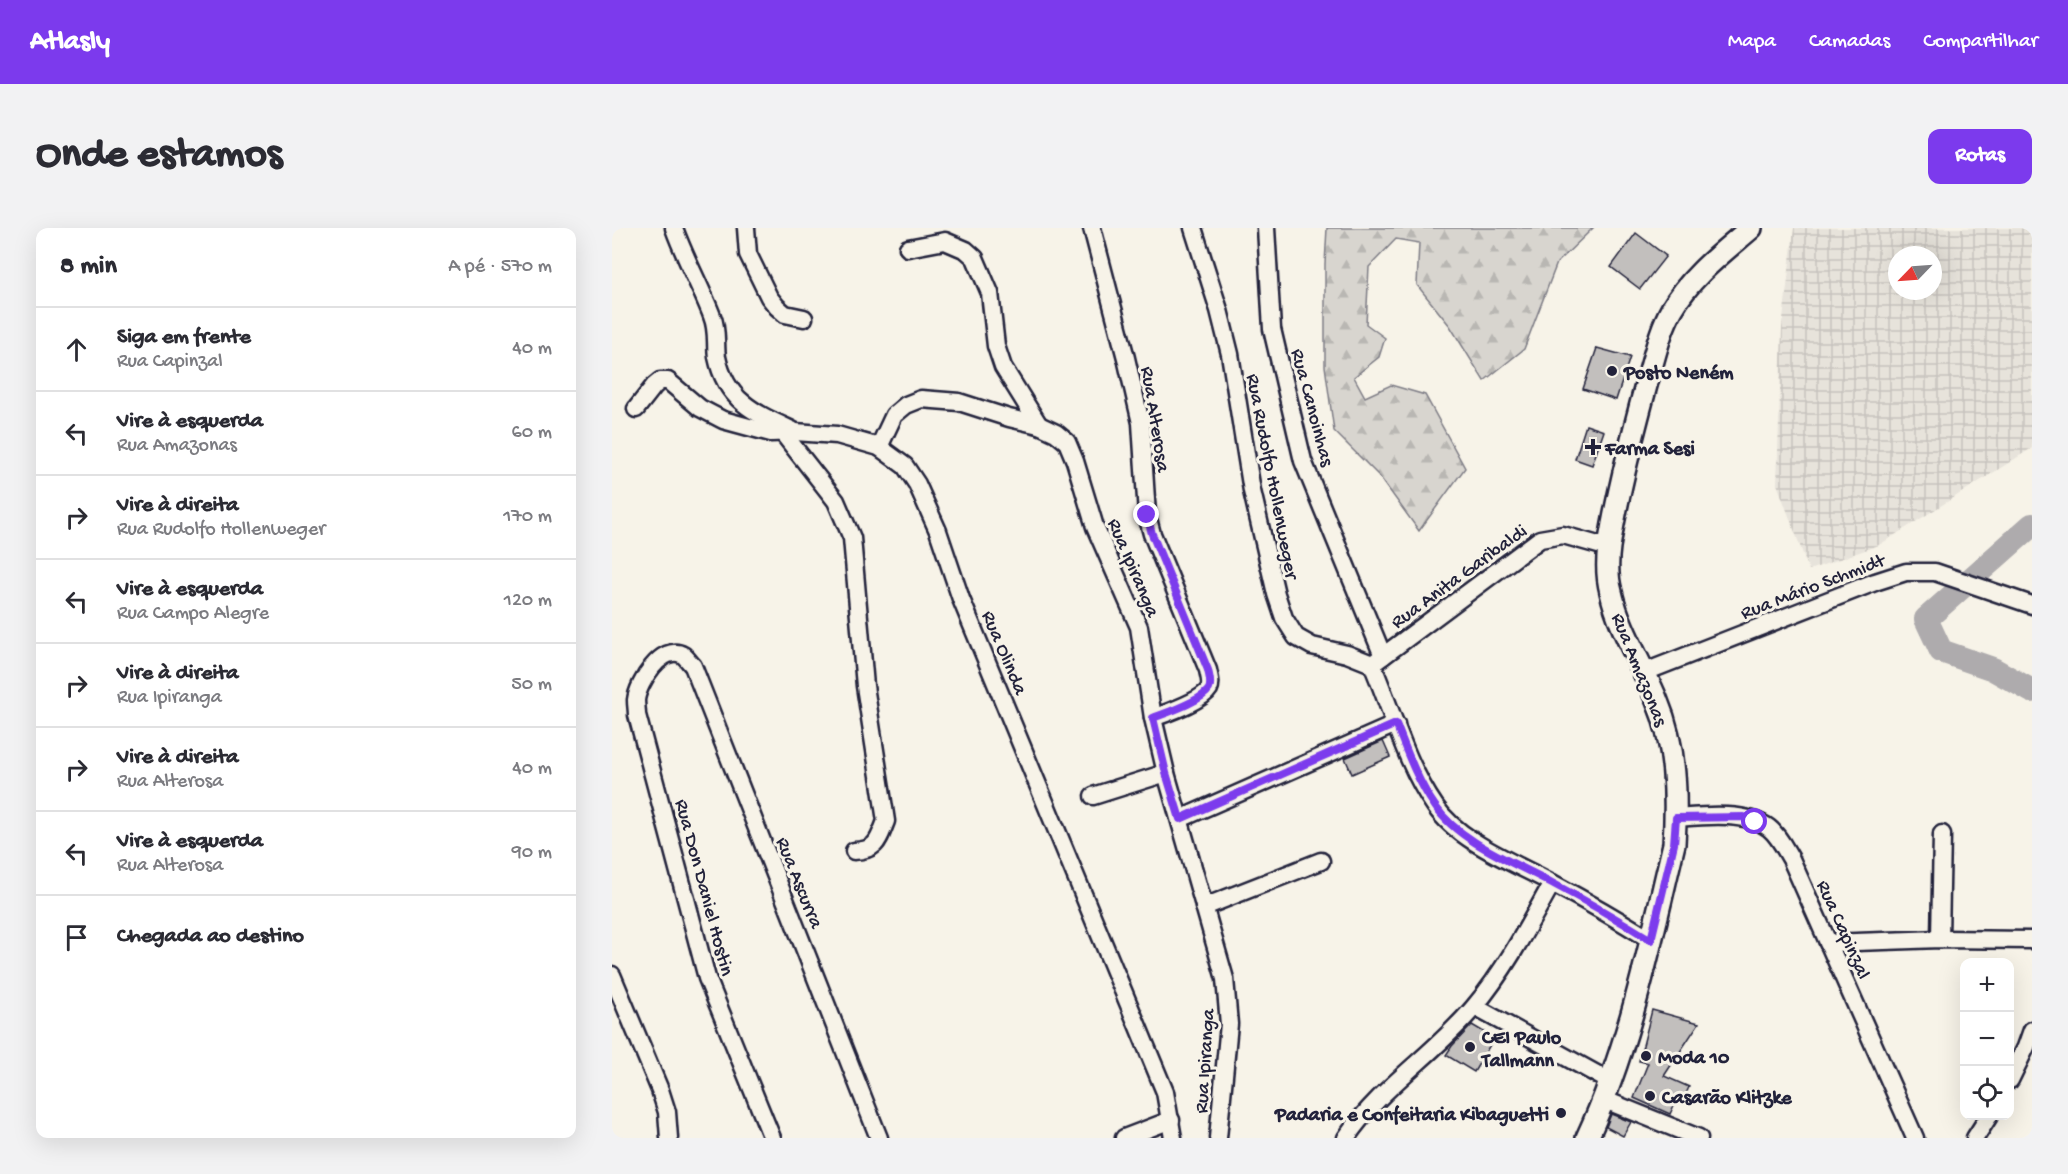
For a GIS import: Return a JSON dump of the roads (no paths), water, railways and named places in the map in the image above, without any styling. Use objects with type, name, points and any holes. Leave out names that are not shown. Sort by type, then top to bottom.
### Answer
[{"type":"main road","name":"Rua Amazonas","points":[[1587,1138],[1608,1091],[1636,1002],[1674,844],[1676,818],[1671,744],[1659,704],[1611,594],[1608,576],[1609,548],[1627,459],[1659,341],[1670,312],[1684,291],[1706,267],[1751,228]]},
{"type":"street","points":[[674,228],[691,272],[713,317],[721,372],[729,388],[740,402],[789,432],[836,501],[852,538],[865,686],[886,821],[878,842],[867,850],[854,851]]},
{"type":"street","points":[[746,228],[748,254],[769,297],[785,314],[804,318]]},
{"type":"street","name":"Rua Alterosa","points":[[1092,228],[1141,423],[1147,515],[1152,534],[1208,670],[1210,681],[1209,690],[1201,696],[1153,718]]},
{"type":"street","name":"Rua Rudolfo Hollenweger","points":[[1192,228],[1219,310],[1230,354],[1251,491],[1284,618],[1296,638],[1312,646],[1377,660]]},
{"type":"street","name":"Rua Canoinhas","points":[[1266,228],[1272,329],[1303,461],[1325,509],[1377,660]]},
{"type":"street","points":[[909,248],[945,241],[966,250],[975,258],[990,293],[996,346],[1003,367],[1039,425]]},
{"type":"street","name":"Rua Olinda","points":[[636,409],[654,386],[660,381],[668,381],[700,408],[723,420],[771,433],[837,435],[879,447],[905,466],[927,504],[961,599],[1165,1092],[1173,1138]]},
{"type":"street","name":"Rua Ipiranga","points":[[879,447],[894,415],[906,405],[921,399],[959,402],[1039,425],[1056,433],[1067,442],[1095,527],[1139,627],[1153,718],[1166,773],[1220,962],[1228,1000],[1229,1024],[1218,1138]]},
{"type":"street","name":"Rua Anita Garibaldi","points":[[1377,660],[1540,539],[1563,535],[1609,548]]},
{"type":"street","name":"Rua Mário Schmidt","points":[[1644,672],[1906,572],[1935,572],[2032,605]]},
{"type":"street","name":"Rua Don Daniel Hostin","points":[[671,652],[658,658],[639,690],[636,700],[637,715],[707,978],[772,1138]]},
{"type":"street","name":"Rua Ascurra","points":[[671,652],[683,655],[693,666],[879,1138]]},
{"type":"street","points":[[1377,660],[1396,724],[1412,764],[1435,807],[1451,824],[1484,847],[1651,940]]},
{"type":"street","points":[[1180,819],[1396,724]]},
{"type":"street","points":[[1094,796],[1166,773]]},
{"type":"street","name":"Rua Capinzal","points":[[1676,818],[1744,817],[1768,828],[1780,840],[1791,859],[1915,1138]]},
{"type":"street","points":[[1940,939],[1942,834]]},
{"type":"street","points":[[1204,907],[1322,861]]},
{"type":"street","points":[[1346,1138],[1357,1121],[1475,1007],[1525,932],[1552,883]]},
{"type":"street","points":[[1828,943],[1940,939],[2032,940]]},
{"type":"street","points":[[612,975],[660,1090],[667,1112],[669,1138]]},
{"type":"street","points":[[1475,1007],[1608,1091],[1699,1138]]},
{"type":"street","points":[[2014,1072],[2032,1030]]},
{"type":"street","points":[[1124,1138],[1171,1120]]},
{"type":"street","points":[[1975,1138],[1986,1120]]},
{"type":"waterway","points":[[2032,525],[1926,619],[1941,651],[1993,669],[2032,691]]},
{"type":"place","name":"Posto Neném","points":[[1612,371]]},
{"type":"place","name":"Farma Sesi","points":[[1593,447]]},
{"type":"place","name":"CEI Paulo Tallmann","points":[[1470,1047]]},
{"type":"place","name":"Moda 10","points":[[1646,1056]]},
{"type":"place","name":"Casarão Klitzke","points":[[1650,1096]]},
{"type":"place","name":"Padaria e Confeitaria Kibaguetti","points":[[1561,1113]]}]
